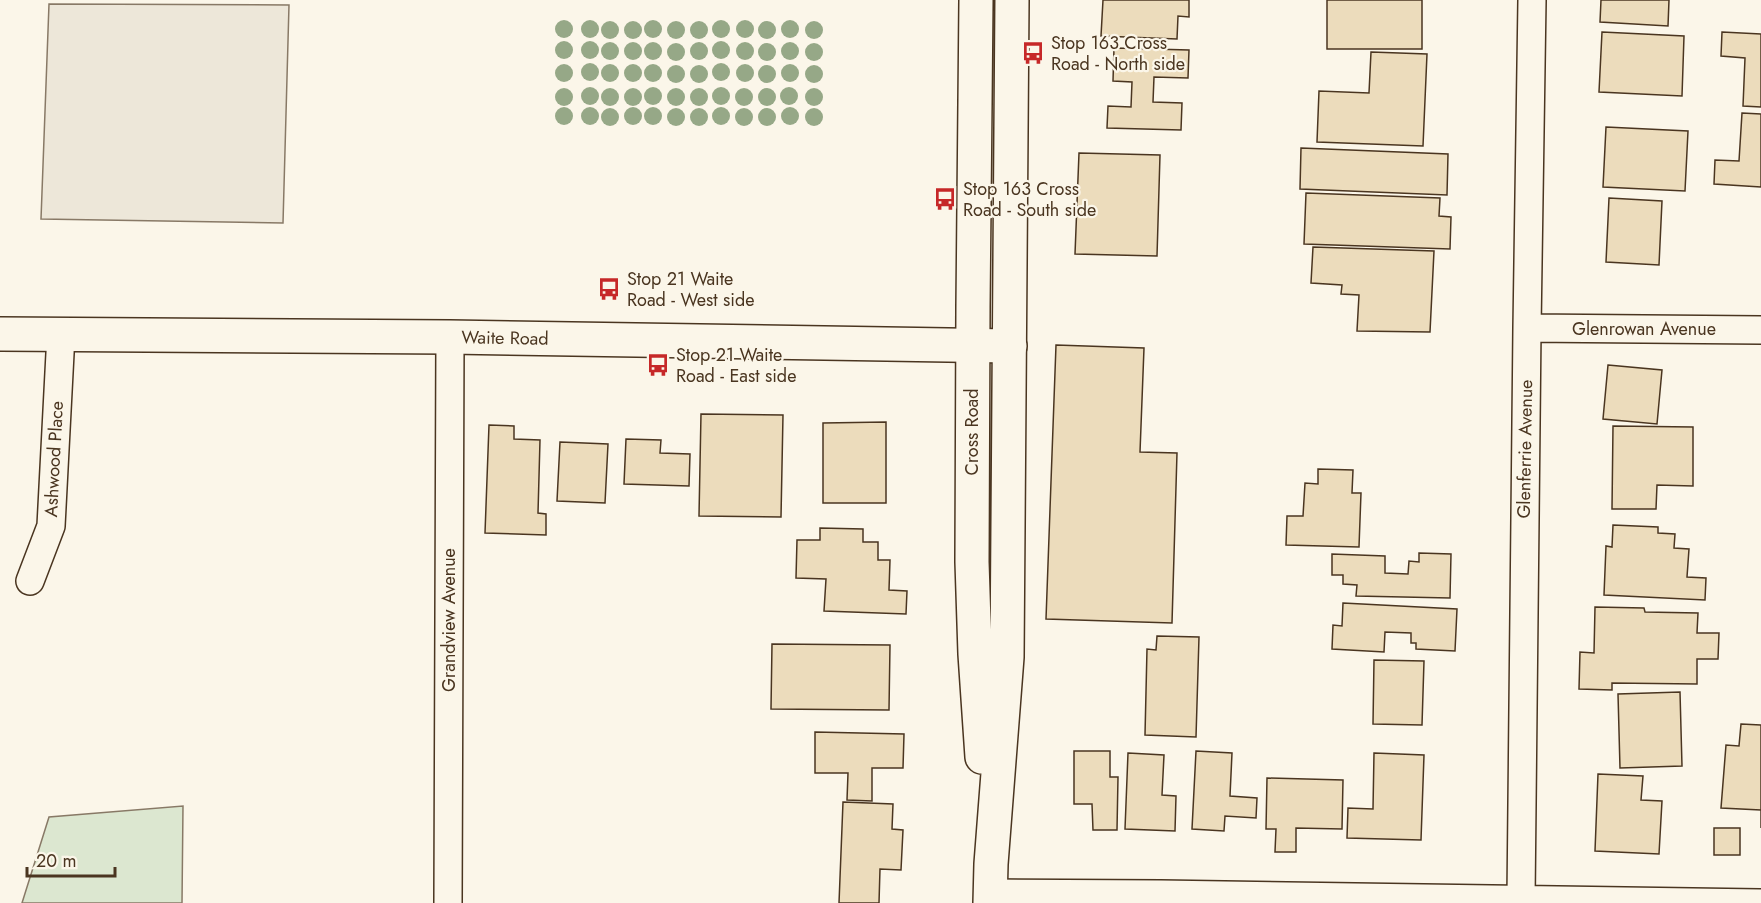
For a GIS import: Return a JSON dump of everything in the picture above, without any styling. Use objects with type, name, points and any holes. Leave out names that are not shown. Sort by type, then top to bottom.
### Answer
[{"type":"main road","name":"Cross Road","points":[[976,0],[972,562],[975,654],[990,887]]},
{"type":"main road","name":"Cross Road","points":[[990,887],[1006,657],[1012,0]]},
{"type":"main road","name":"Waite Road","points":[[0,333],[1010,346]]},
{"type":"street","name":"Glenferrie Avenue","points":[[1521,899],[1532,0]]},
{"type":"street","name":"Glenrowan Avenue","points":[[1527,328],[1761,330]]},
{"type":"street","name":"Ashwood Place","points":[[30,581],[51,526],[61,334]]},
{"type":"street","name":"Grandview Avenue","points":[[448,903],[450,337]]},
{"type":"street","points":[[990,887],[1161,894],[1761,903]]},
{"type":"green space","points":[[183,806],[182,903],[22,903],[49,817]]},
{"type":"shaded area","points":[[49,4],[289,5],[283,223],[41,219]]},
{"type":"building","points":[[1103,0],[1189,0],[1189,17],[1178,16],[1177,39],[1101,36]]},
{"type":"building","points":[[1327,0],[1422,0],[1422,49],[1327,49]]},
{"type":"building","points":[[1601,0],[1669,0],[1668,26],[1600,22]]},
{"type":"building","points":[[1602,32],[1684,36],[1682,96],[1599,92]]},
{"type":"building","points":[[1722,32],[1761,34],[1761,107],[1743,106],[1745,58],[1721,56]]},
{"type":"building","points":[[1114,48],[1189,50],[1188,78],[1154,77],[1153,102],[1182,103],[1181,130],[1107,128],[1108,106],[1131,107],[1132,82],[1113,81]]},
{"type":"building","points":[[1371,52],[1427,54],[1423,146],[1317,142],[1319,91],[1369,93]]},
{"type":"building","points":[[1742,113],[1761,114],[1761,187],[1714,184],[1715,160],[1739,161]]},
{"type":"building","points":[[1606,127],[1688,131],[1685,191],[1603,187]]},
{"type":"building","points":[[1301,148],[1448,154],[1447,195],[1300,189]]},
{"type":"building","points":[[1079,153],[1160,155],[1157,256],[1075,254]]},
{"type":"building","points":[[1306,193],[1440,198],[1439,216],[1451,217],[1450,249],[1304,244]]},
{"type":"building","points":[[1609,198],[1662,201],[1659,265],[1606,262]]},
{"type":"building","points":[[1313,247],[1434,251],[1430,332],[1357,331],[1359,295],[1341,294],[1342,285],[1311,283]]},
{"type":"building","points":[[1056,345],[1144,348],[1140,452],[1177,453],[1172,623],[1046,619]]},
{"type":"building","points":[[1608,365],[1662,370],[1657,424],[1603,419]]},
{"type":"building","points":[[701,414],[783,415],[781,517],[699,516]]},
{"type":"building","points":[[886,422],[886,503],[823,503],[823,423]]},
{"type":"building","points":[[489,425],[514,426],[514,439],[540,440],[538,513],[546,514],[546,535],[485,533]]},
{"type":"building","points":[[1613,426],[1693,427],[1693,486],[1657,485],[1656,509],[1612,509]]},
{"type":"building","points":[[626,439],[661,440],[660,453],[690,454],[689,486],[624,484]]},
{"type":"building","points":[[560,442],[608,444],[605,503],[557,501]]},
{"type":"building","points":[[1318,469],[1353,470],[1352,493],[1361,493],[1359,547],[1286,545],[1287,516],[1303,516],[1305,483],[1318,484]]},
{"type":"building","points":[[1613,525],[1658,527],[1658,533],[1675,534],[1674,548],[1689,549],[1687,577],[1706,578],[1705,600],[1604,595],[1606,546],[1612,547]]},
{"type":"building","points":[[820,528],[863,529],[863,542],[878,542],[878,560],[890,560],[889,590],[907,591],[906,614],[824,611],[826,579],[796,578],[797,540],[820,540]]},
{"type":"building","points":[[1419,553],[1451,554],[1450,598],[1356,596],[1357,585],[1343,584],[1343,575],[1332,575],[1332,554],[1385,556],[1385,573],[1408,574],[1409,561],[1419,562]]},
{"type":"building","points":[[1343,603],[1457,609],[1455,651],[1416,649],[1416,643],[1411,643],[1411,633],[1385,632],[1384,652],[1332,649],[1333,625],[1342,626]]},
{"type":"building","points":[[1595,607],[1644,608],[1645,612],[1698,613],[1697,633],[1719,633],[1718,659],[1697,659],[1697,684],[1612,683],[1612,690],[1579,689],[1580,652],[1594,653]]},
{"type":"building","points":[[1157,636],[1199,637],[1196,737],[1145,735],[1147,649],[1156,650]]},
{"type":"building","points":[[772,644],[890,645],[889,710],[771,709]]},
{"type":"building","points":[[1374,660],[1424,661],[1422,725],[1373,724]]},
{"type":"building","points":[[1680,692],[1682,766],[1620,768],[1618,694]]},
{"type":"building","points":[[1741,724],[1761,725],[1761,810],[1721,808],[1726,745],[1739,746]]},
{"type":"building","points":[[815,732],[904,734],[903,768],[872,768],[872,801],[847,800],[848,773],[815,773]]},
{"type":"building","points":[[1074,751],[1110,751],[1110,777],[1118,777],[1117,830],[1093,830],[1092,804],[1074,804]]},
{"type":"building","points":[[1196,751],[1232,753],[1230,796],[1257,798],[1256,818],[1225,816],[1224,831],[1192,829]]},
{"type":"building","points":[[1128,753],[1164,755],[1162,795],[1176,796],[1175,831],[1125,829]]},
{"type":"building","points":[[1374,753],[1424,755],[1421,840],[1347,838],[1348,808],[1373,809]]},
{"type":"building","points":[[1598,774],[1643,776],[1641,800],[1662,801],[1659,854],[1595,851]]},
{"type":"building","points":[[1267,778],[1343,780],[1342,829],[1296,828],[1296,852],[1275,852],[1276,829],[1266,829]]},
{"type":"building","points":[[843,802],[893,804],[892,829],[903,830],[901,870],[880,869],[879,903],[839,903]]},
{"type":"building","points":[[1714,828],[1740,828],[1740,855],[1714,855]]},
{"type":"place","name":"Stop 163 Cross Road - North side","points":[[1033,53]]},
{"type":"place","name":"Stop 163 Cross Road - South side","points":[[945,199]]},
{"type":"place","name":"Stop 21 Waite Road - West side","points":[[609,289]]},
{"type":"place","name":"Stop 21 Waite Road - East side","points":[[658,365]]}]
